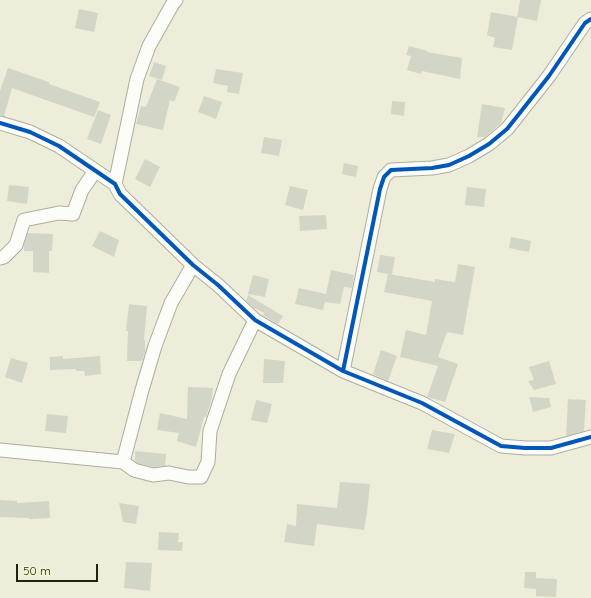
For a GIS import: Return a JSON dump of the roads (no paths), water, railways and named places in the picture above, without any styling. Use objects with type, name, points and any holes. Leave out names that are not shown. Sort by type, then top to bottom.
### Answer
[{"type":"street","points":[[176,0],[149,46],[137,79],[116,184],[120,194],[193,265],[218,285],[256,320],[343,371],[422,403],[501,446],[551,448],[591,437]]},
{"type":"street","points":[[343,371],[380,188],[384,177],[391,170],[432,168],[449,165],[490,144],[507,129],[549,76],[584,23],[591,19]]},
{"type":"street","points":[[0,123],[30,132],[59,146],[116,184]]},
{"type":"street","points":[[0,258],[4,257],[16,245],[24,220],[59,213],[73,214],[82,190],[95,170]]},
{"type":"street","points":[[123,462],[155,346],[171,304],[193,265]]},
{"type":"street","points":[[0,450],[123,462],[134,470],[153,475],[169,473],[188,477],[201,477],[208,462],[210,431],[229,374],[256,320]]}]
